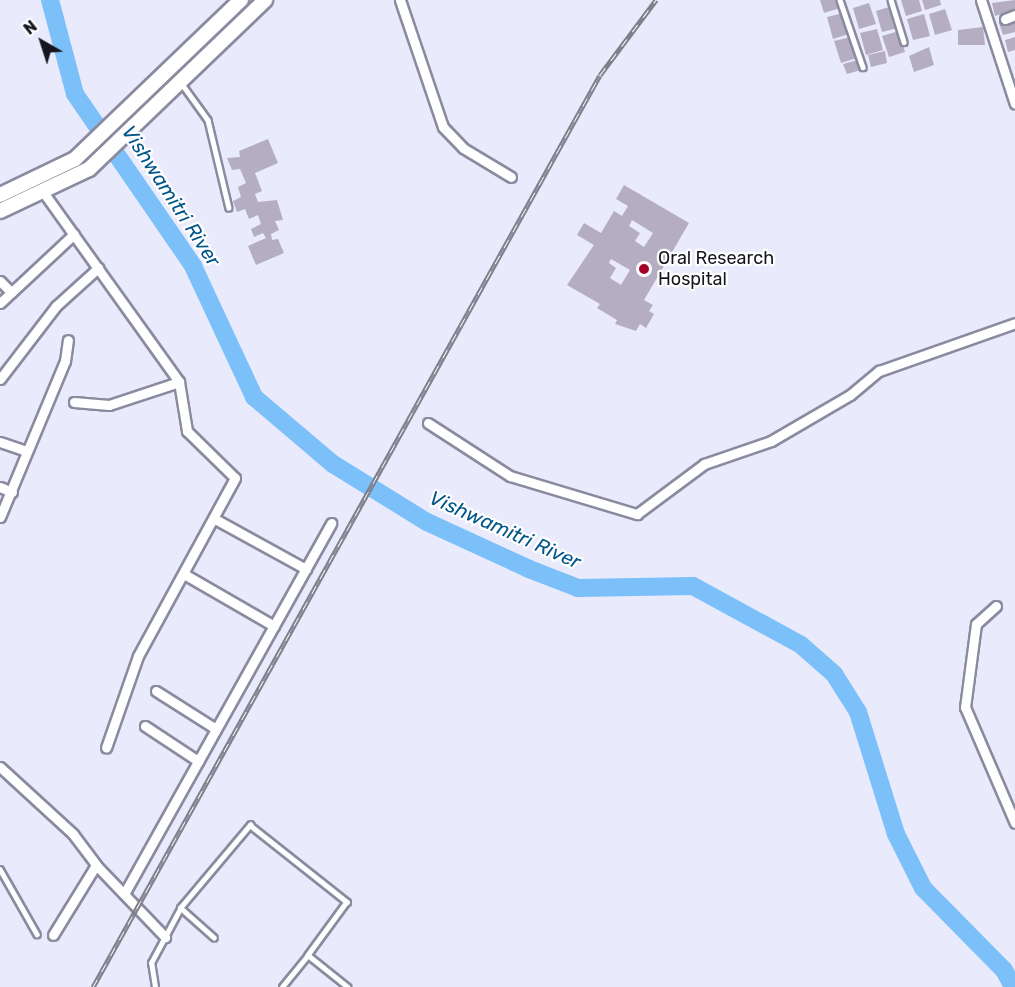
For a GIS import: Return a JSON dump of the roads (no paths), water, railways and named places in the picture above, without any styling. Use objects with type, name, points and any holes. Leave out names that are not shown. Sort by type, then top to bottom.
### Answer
[{"type":"main road","points":[[0,195],[75,159],[241,0]]},
{"type":"main road","points":[[0,211],[89,169],[265,0]]},
{"type":"street","points":[[400,0],[444,127],[463,148],[511,177]]},
{"type":"street","points":[[981,0],[1015,104]]},
{"type":"street","points":[[1005,19],[1015,15]]},
{"type":"street","points":[[35,180],[179,382],[187,431],[236,478],[138,656],[106,748]]},
{"type":"street","points":[[0,303],[74,234]]},
{"type":"street","points":[[0,380],[56,306],[98,268]]},
{"type":"street","points":[[0,281],[10,292]]},
{"type":"street","points":[[428,423],[510,476],[637,514],[704,464],[771,441],[850,395],[879,370],[1015,323]]},
{"type":"street","points":[[0,517],[65,361],[68,340]]},
{"type":"street","points":[[74,402],[109,405],[179,382]]},
{"type":"street","points":[[0,442],[26,451]]},
{"type":"street","points":[[0,487],[12,492]]},
{"type":"street","points":[[215,519],[306,569]]},
{"type":"street","points":[[124,894],[332,523]]},
{"type":"street","points":[[184,574],[274,626]]},
{"type":"street","points":[[996,606],[976,624],[965,707],[1015,823]]},
{"type":"street","points":[[156,691],[216,729]]},
{"type":"street","points":[[145,726],[198,761]]},
{"type":"street","points":[[0,767],[74,834],[96,864],[165,937]]},
{"type":"street","points":[[53,935],[96,864]]},
{"type":"lane","points":[[840,0],[863,67]]},
{"type":"lane","points":[[891,0],[904,42]]},
{"type":"lane","points":[[180,83],[208,120],[229,208]]},
{"type":"lane","points":[[155,987],[151,963],[180,909],[250,825],[347,902],[282,987]]},
{"type":"lane","points":[[0,869],[37,934]]},
{"type":"lane","points":[[180,909],[214,938]]},
{"type":"lane","points":[[308,955],[348,987]]},
{"type":"waterway","name":"Vishwamitri River","points":[[50,0],[75,94],[193,266],[254,397],[333,464],[427,522],[529,569],[578,588],[693,586],[801,645],[834,674],[858,712],[896,834],[923,888],[1004,970],[1013,987]]},
{"type":"railway","points":[[93,987],[600,75],[656,0]]},
{"type":"place","name":"Oral Research Hospital","points":[[644,269]]}]
